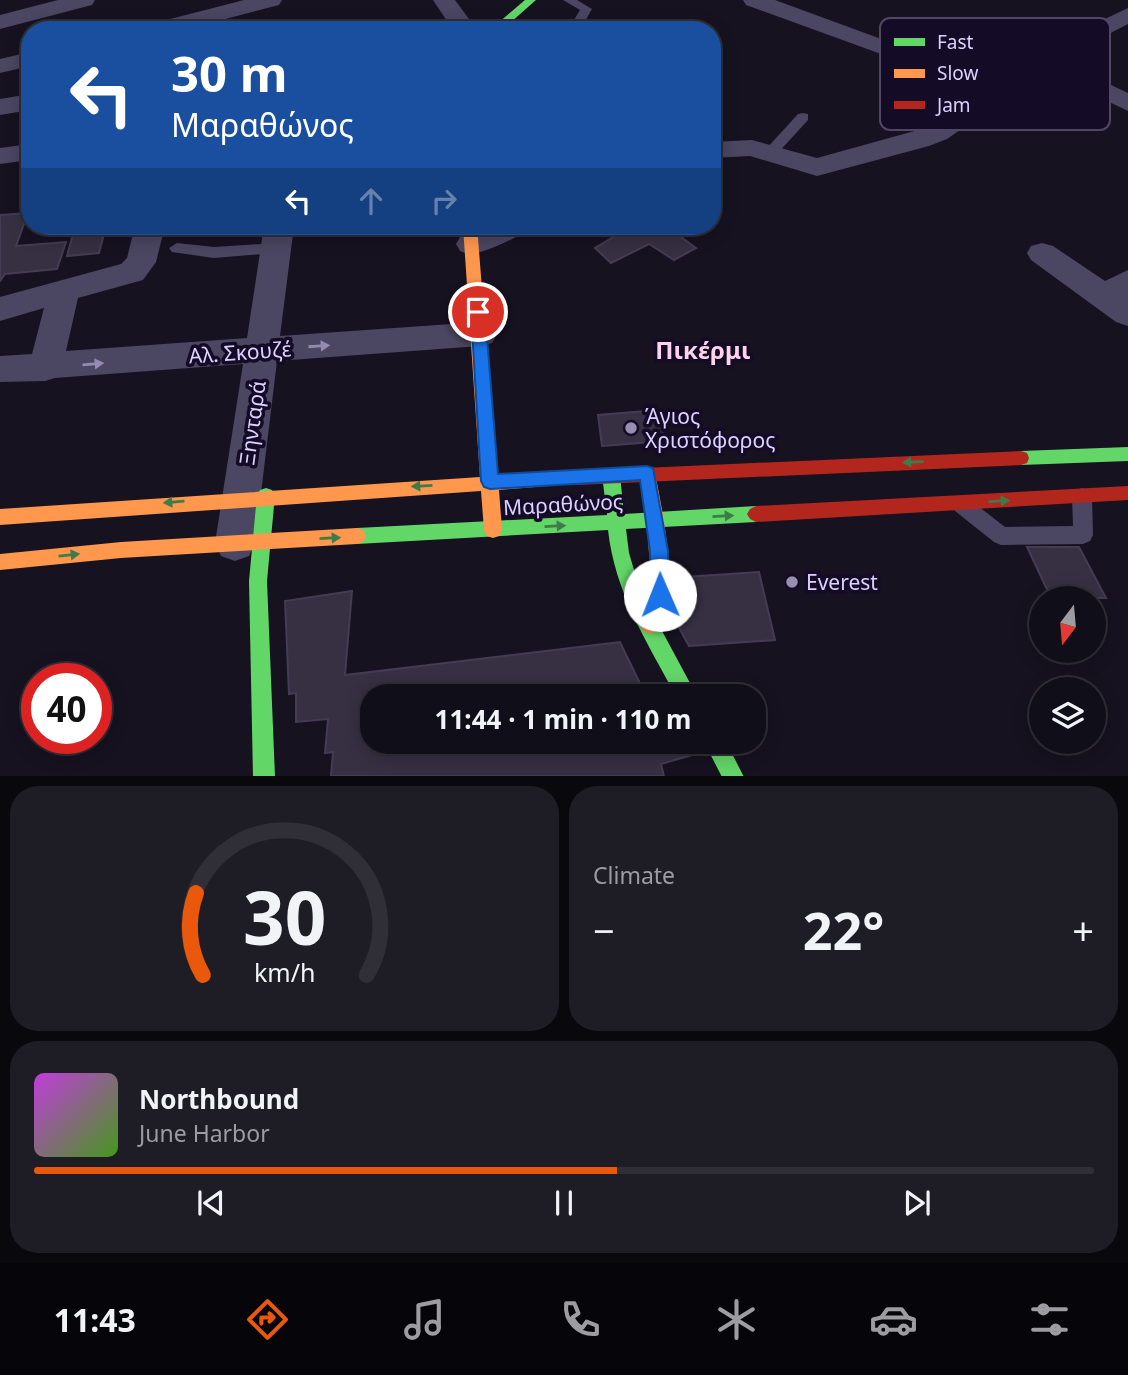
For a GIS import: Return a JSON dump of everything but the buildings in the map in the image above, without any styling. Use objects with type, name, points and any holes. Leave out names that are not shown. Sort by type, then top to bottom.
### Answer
[{"type":"main road","points":[[506,21],[531,0]]},
{"type":"main road","points":[[470,235],[480,334],[493,530]]},
{"type":"main road","name":"Μαραθώνος","points":[[0,517],[254,495],[490,481],[1128,454]]},
{"type":"main road","points":[[647,473],[655,520],[660,585],[658,606],[650,625]]},
{"type":"main road","points":[[611,475],[620,553],[631,592],[679,684]]},
{"type":"main road","name":"Μαραθώνος","points":[[0,562],[121,550],[1128,493]]},
{"type":"main road","points":[[248,543],[258,581],[264,776]]},
{"type":"main road","points":[[720,754],[734,776]]},
{"type":"street","points":[[0,22],[84,0]]},
{"type":"street","points":[[190,21],[271,0]]},
{"type":"street","points":[[444,0],[459,21]]},
{"type":"street","points":[[754,0],[880,47]]},
{"type":"street","points":[[1110,24],[1128,15]]},
{"type":"street","points":[[0,66],[21,61]]},
{"type":"street","points":[[1110,95],[1128,103]]},
{"type":"street","points":[[0,107],[21,104]]},
{"type":"street","points":[[721,149],[733,147],[771,152],[808,166],[827,166],[919,140],[942,130]]},
{"type":"street","points":[[0,156],[21,153]]},
{"type":"street","points":[[0,309],[132,272],[141,262],[148,235]]},
{"type":"street","name":"Ξηνταρά","points":[[248,543],[254,495],[262,350],[278,237]]},
{"type":"street","points":[[1042,253],[1120,298]]},
{"type":"street","points":[[45,368],[64,291]]},
{"type":"street","name":"Αλ. Σκουζέ","points":[[0,369],[45,368],[480,334]]},
{"type":"lane","points":[[569,0],[586,9],[579,21]]},
{"type":"lane","points":[[771,152],[803,117]]},
{"type":"lane","points":[[177,248],[198,253],[217,253],[278,237]]},
{"type":"lane","points":[[959,503],[1001,536],[1083,535],[1082,496]]},
{"type":"traffic: fast","points":[[506,21],[531,0]]},
{"type":"traffic: fast","points":[[1021,458],[1128,454]]},
{"type":"traffic: fast","points":[[611,475],[620,553],[631,592],[681,684]]},
{"type":"traffic: fast","points":[[264,776],[258,581],[266,495]]},
{"type":"traffic: fast","points":[[357,536],[756,514]]},
{"type":"traffic: fast","points":[[721,754],[733,776]]},
{"type":"traffic: slow","points":[[471,235],[493,530]]},
{"type":"traffic: slow","points":[[647,473],[659,568],[650,625]]},
{"type":"traffic: slow","points":[[0,517],[577,478]]},
{"type":"traffic: slow","points":[[0,562],[121,550],[357,536]]},
{"type":"traffic: jam","points":[[577,478],[1021,458]]},
{"type":"traffic: jam","points":[[756,514],[1128,493]]},
{"type":"place","name":"Άγιος Χριστόφορος","points":[[631,428]]},
{"type":"place","name":"Everest","points":[[792,582]]},
{"type":"district","name":"Πικέρμι","points":[[703,349]]},
{"type":"route","points":[[478,312],[490,481],[647,473],[659,551],[660,595]]}]
